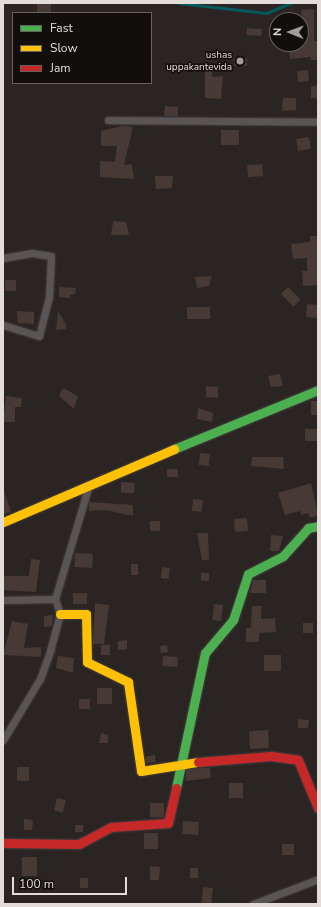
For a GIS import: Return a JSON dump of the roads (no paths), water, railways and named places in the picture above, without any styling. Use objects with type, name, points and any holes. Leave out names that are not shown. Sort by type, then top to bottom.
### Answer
[{"type":"street","points":[[108,120],[318,122]]},
{"type":"street","points":[[3,258],[32,253],[51,256],[49,297],[39,336],[3,325]]},
{"type":"street","points":[[3,522],[88,485],[318,390]]},
{"type":"street","points":[[3,740],[40,679],[60,614],[55,599],[88,485]]},
{"type":"street","points":[[3,843],[79,844],[111,827],[168,823],[205,653],[233,620],[248,574],[283,556],[308,528],[318,526]]},
{"type":"street","points":[[3,600],[55,599]]},
{"type":"street","points":[[60,614],[86,614],[87,662],[128,682],[141,771],[182,763],[271,756],[298,760],[318,808]]},
{"type":"street","points":[[253,904],[318,879]]},
{"type":"waterway","points":[[179,3],[267,13],[291,3]]},
{"type":"place","name":"ushas uppakantevida","points":[[240,61]]}]
